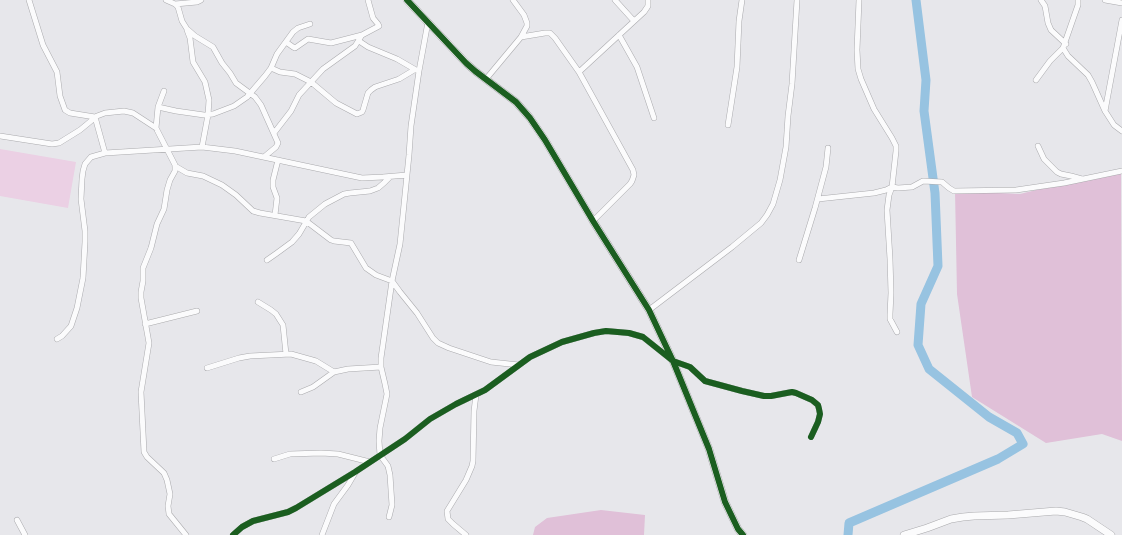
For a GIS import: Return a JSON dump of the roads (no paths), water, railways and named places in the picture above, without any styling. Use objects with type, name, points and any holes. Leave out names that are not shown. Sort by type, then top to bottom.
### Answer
[{"type":"street","points":[[29,0],[43,45],[57,72],[60,96],[65,110],[70,113],[95,117]]},
{"type":"street","points":[[166,0],[175,4],[202,0]]},
{"type":"street","points":[[286,42],[295,48],[308,39],[331,43],[362,35],[378,27],[379,25],[373,18],[368,0]]},
{"type":"street","points":[[407,0],[466,63],[516,102],[535,124],[546,140],[593,221],[649,310],[673,361],[709,449],[725,502],[738,530],[743,535]]},
{"type":"street","points":[[486,79],[521,37],[528,23],[513,0]]},
{"type":"street","points":[[615,0],[634,21]]},
{"type":"street","points":[[579,72],[646,9],[648,0]]},
{"type":"street","points":[[728,125],[737,67],[739,21],[742,0]]},
{"type":"street","points":[[649,310],[732,247],[767,215],[780,180],[786,147],[792,84],[797,0]]},
{"type":"street","points":[[859,0],[857,50],[858,69],[869,98],[895,143],[896,151],[892,187],[889,195],[887,210],[891,293],[890,319],[897,332]]},
{"type":"street","points":[[1041,0],[1045,6],[1048,23],[1051,30],[1065,46],[1068,56],[1088,75],[1104,111],[1111,122],[1122,131]]},
{"type":"street","points":[[1036,80],[1050,61],[1065,46],[1078,5],[1078,0]]},
{"type":"street","points":[[1105,0],[1122,3]]},
{"type":"street","points":[[175,4],[187,29],[190,38],[193,62],[205,82],[209,100],[208,115],[202,147]]},
{"type":"street","points":[[1104,111],[1122,20]]},
{"type":"street","points":[[389,517],[392,505],[390,470],[380,455],[380,428],[387,394],[381,367],[382,350],[392,281],[400,244],[416,71],[428,22]]},
{"type":"street","points":[[158,107],[197,115],[208,115],[234,106],[244,100],[251,93],[271,68],[277,54],[296,29],[310,24]]},
{"type":"street","points":[[187,29],[195,36],[213,47],[236,83],[251,93],[261,105],[278,143],[264,157]]},
{"type":"street","points":[[521,37],[545,32],[553,35],[579,72],[633,170],[634,175],[632,181],[593,221]]},
{"type":"street","points":[[274,133],[292,109],[297,98],[311,82],[323,69],[353,48],[362,35]]},
{"type":"street","points":[[619,35],[637,67],[654,118]]},
{"type":"street","points":[[359,41],[368,47],[397,59],[416,71]]},
{"type":"street","points":[[271,68],[280,72],[295,74],[311,82],[336,103],[354,113],[360,114],[371,90],[375,87],[416,71]]},
{"type":"street","points":[[164,91],[158,107],[156,128],[175,166],[187,173],[203,176],[222,185],[236,195],[253,211],[306,221],[330,240],[351,243],[366,268],[376,275],[392,281],[438,343],[491,362],[519,365]]},
{"type":"street","points":[[0,136],[52,144],[59,143],[80,130],[99,114],[124,112],[133,113],[156,128]]},
{"type":"street","points":[[95,117],[105,153]]},
{"type":"street","points":[[1038,146],[1044,159],[1054,170],[1061,174],[1083,179]]},
{"type":"street","points":[[57,339],[62,336],[71,326],[77,308],[83,278],[86,242],[81,199],[83,171],[88,159],[105,153],[202,147],[235,151],[362,178],[407,175]]},
{"type":"street","points":[[799,260],[818,199],[826,167],[828,148]]},
{"type":"street","points":[[275,215],[277,198],[273,187],[273,180],[278,160]]},
{"type":"street","points":[[175,166],[175,171],[167,190],[164,209],[157,224],[151,248],[143,268],[143,281],[140,292],[149,343],[141,392],[144,452],[147,457],[164,473],[170,494],[168,506],[169,514],[186,535]]},
{"type":"street","points":[[818,199],[874,193],[892,187],[912,187],[923,181],[942,182],[954,191],[1016,190],[1122,171]]},
{"type":"street","points":[[267,260],[292,242],[299,234],[306,221],[313,213],[325,204],[350,193],[370,191],[382,185],[390,177]]},
{"type":"street","points":[[258,302],[276,314],[283,325],[286,354]]},
{"type":"street","points":[[145,324],[197,311]]},
{"type":"street","points":[[233,535],[252,521],[288,512],[296,508],[405,439],[430,419],[456,404],[476,395],[534,355],[562,342],[611,330],[643,337],[673,361],[690,367],[705,381],[764,396],[792,392],[812,400],[818,405],[820,414],[811,437]]},
{"type":"street","points":[[207,368],[244,357],[286,354],[297,355],[316,361],[334,372]]},
{"type":"street","points":[[301,392],[313,387],[334,372],[348,369],[381,367]]},
{"type":"street","points":[[466,535],[448,518],[447,511],[466,480],[472,466],[476,395]]},
{"type":"street","points":[[274,459],[290,454],[320,452],[338,454],[370,462]]},
{"type":"street","points":[[322,535],[334,504],[348,485],[355,472]]},
{"type":"street","points":[[904,535],[951,519],[962,517],[1056,511],[1082,516],[1111,535]]},
{"type":"street","points":[[17,520],[25,535]]},
{"type":"waterway","points":[[848,535],[849,523],[998,459],[1023,444],[1017,433],[989,417],[929,369],[918,345],[921,304],[938,266],[935,193],[924,111],[926,80],[916,0]]}]
